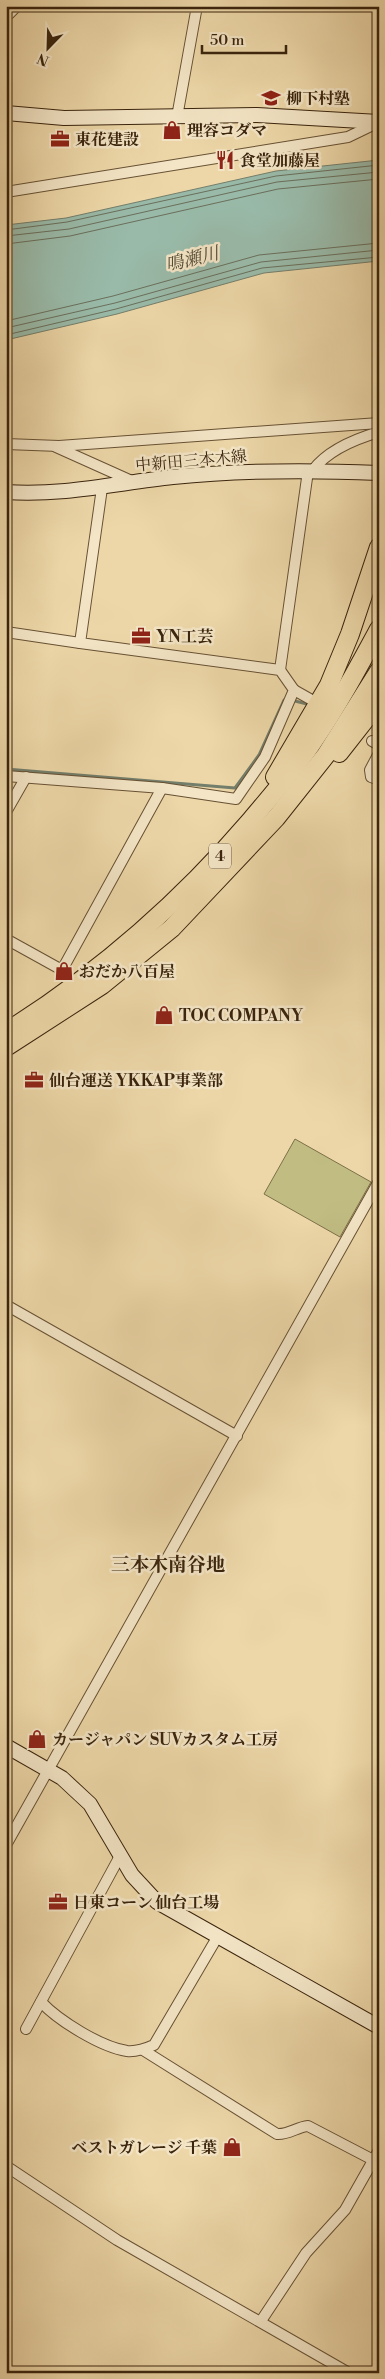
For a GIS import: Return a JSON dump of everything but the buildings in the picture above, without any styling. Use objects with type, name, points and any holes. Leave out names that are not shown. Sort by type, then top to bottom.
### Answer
[{"type":"highway","points":[[248,823],[329,685],[350,634],[379,547]]},
{"type":"highway","name":"4","points":[[6,1032],[74,987],[130,943],[163,913],[215,860],[286,779],[312,743],[337,704],[379,629]]},
{"type":"highway","name":"4","points":[[6,1047],[102,985],[172,928],[276,818],[326,755],[379,671]]},
{"type":"highway","points":[[221,877],[282,823],[379,702]]},
{"type":"main road","points":[[6,113],[64,118],[257,115],[379,122]]},
{"type":"main road","name":"中新田三本木線","points":[[6,492],[35,494],[233,473],[311,470],[379,473]]},
{"type":"main road","points":[[6,1746],[62,1778],[90,1804],[132,1875],[158,1902],[379,2027]]},
{"type":"street","points":[[6,17],[17,6]]},
{"type":"street","points":[[177,117],[197,6]]},
{"type":"street","points":[[6,192],[348,137],[379,122]]},
{"type":"street","points":[[6,444],[52,446],[379,423]]},
{"type":"street","points":[[310,699],[294,690],[280,670],[311,470],[322,458],[346,445],[379,432]]},
{"type":"street","points":[[52,446],[134,482]]},
{"type":"street","points":[[80,643],[102,488]]},
{"type":"street","points":[[6,632],[280,670]]},
{"type":"street","points":[[6,776],[162,788],[236,800],[265,757],[294,690]]},
{"type":"street","points":[[379,754],[370,770],[371,777],[379,780]]},
{"type":"street","points":[[6,812],[26,777]]},
{"type":"street","points":[[62,970],[162,788]]},
{"type":"street","points":[[6,939],[62,970],[74,987]]},
{"type":"street","points":[[6,1845],[379,1181]]},
{"type":"street","points":[[6,1305],[237,1436]]},
{"type":"street","points":[[26,2029],[120,1856]]},
{"type":"street","points":[[41,2002],[55,2015],[102,2042],[128,2051],[143,2050],[154,2045],[218,1936]]},
{"type":"street","points":[[143,2050],[276,2134],[308,2126],[376,2162]]},
{"type":"street","points":[[261,2321],[306,2253],[345,2210],[376,2162],[379,2150]]},
{"type":"street","points":[[6,2166],[102,2231],[349,2373]]},
{"type":"shaded area","points":[[295,1139],[371,1182],[340,1237],[264,1194]]},
{"type":"water","name":"鳴瀬川","points":[[379,160],[379,261],[264,273],[117,314],[6,340],[6,225],[66,218],[276,171]]},
{"type":"waterway","points":[[6,769],[235,788],[259,755],[284,700],[286,700]]},
{"type":"waterway","points":[[295,701],[307,704]]},
{"type":"place","name":"柳下村塾","points":[[271,98]]},
{"type":"place","name":"理容コダマ","points":[[172,130]]},
{"type":"place","name":"東花建設","points":[[60,139]]},
{"type":"place","name":"食堂加藤屋","points":[[225,160]]},
{"type":"place","name":"YN工芸","points":[[141,636]]},
{"type":"place","name":"おだか八百屋","points":[[64,971]]},
{"type":"place","name":"TOC COMPANY","points":[[164,1015]]},
{"type":"place","name":"仙台運送 YKKAP事業部","points":[[34,1080]]},
{"type":"place","name":"カージャパン SUVカスタム工房","points":[[37,1739]]},
{"type":"place","name":"日東コーン 仙台工場","points":[[58,1902]]},
{"type":"place","name":"ベストガレージ 千葉","points":[[232,2147]]},
{"type":"district","name":"三本木南谷地","points":[[168,1564]]}]
